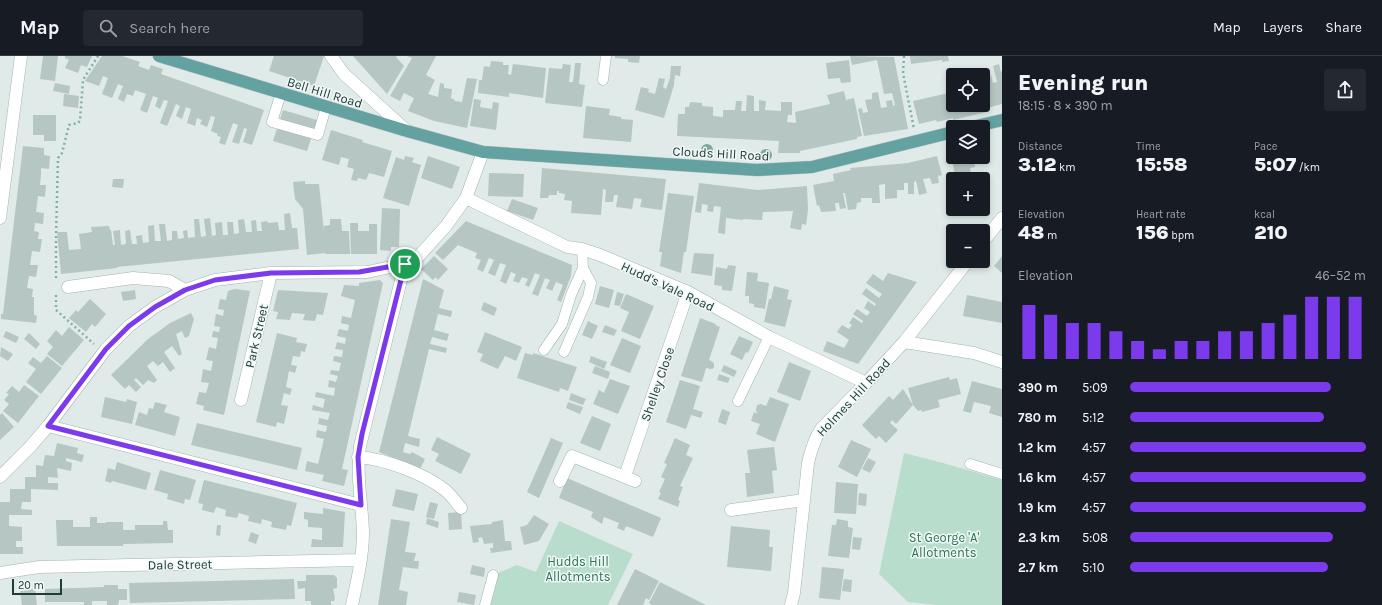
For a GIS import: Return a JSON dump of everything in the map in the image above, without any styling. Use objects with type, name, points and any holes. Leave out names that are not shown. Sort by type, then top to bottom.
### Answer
[{"type":"main road","name":"Bell Hill Road","points":[[159,56],[326,107],[483,152]]},
{"type":"main road","points":[[990,123],[1002,120]]},
{"type":"main road","name":"Clouds Hill Road","points":[[483,152],[757,170],[812,168],[946,134]]},
{"type":"street","points":[[0,218],[21,56]]},
{"type":"street","points":[[331,56],[344,74],[407,131]]},
{"type":"street","points":[[0,477],[30,447],[48,426],[103,352],[129,326],[155,307],[185,290],[215,280],[271,273],[359,272],[405,264],[412,261],[446,226],[466,198],[483,152]]},
{"type":"street","name":"Hudd's Vale Road","points":[[466,198],[567,247],[582,249],[600,255],[688,292],[769,337],[866,383]]},
{"type":"street","points":[[990,233],[1002,218]]},
{"type":"street","points":[[352,605],[361,560],[363,534],[358,457],[362,434],[405,264]]},
{"type":"street","name":"Holmes Hill Road","points":[[791,605],[794,593],[808,463],[811,447],[815,437],[904,342],[962,268]]},
{"type":"street","name":"Park Street","points":[[241,400],[271,273]]},
{"type":"street","points":[[62,287],[133,278],[169,281],[185,290]]},
{"type":"street","name":"Shelley Close","points":[[560,481],[572,456],[630,479],[688,292]]},
{"type":"street","points":[[904,342],[974,353],[1002,362]]},
{"type":"street","points":[[48,426],[361,505]]},
{"type":"street","points":[[358,457],[384,461],[437,484],[446,490],[461,508]]},
{"type":"street","points":[[731,510],[804,500]]},
{"type":"street","name":"Dale Street","points":[[0,573],[39,567],[361,560]]},
{"type":"lane","points":[[603,80],[606,56]]},
{"type":"lane","points":[[281,93],[272,122],[318,135],[326,107]]},
{"type":"lane","points":[[564,352],[588,297],[591,283],[584,268],[582,249]]},
{"type":"lane","points":[[544,350],[562,324],[571,295],[584,268]]},
{"type":"lane","points":[[738,400],[769,337]]},
{"type":"lane","points":[[970,464],[1002,474]]},
{"type":"lane","points":[[485,605],[493,575]]},
{"type":"path","points":[[56,281],[58,158],[62,153],[68,125],[78,123],[80,121],[83,80],[98,56]]},
{"type":"path","points":[[904,56],[904,73],[916,141]]},
{"type":"path","points":[[62,287],[56,310],[103,352]]},
{"type":"green space","name":"St George 'A' Allotments","points":[[904,453],[1002,480],[1002,605],[936,605],[908,602],[879,574]]},
{"type":"green space","name":"Hudds Hill Allotments","points":[[559,521],[633,554],[608,605],[489,605],[498,573],[517,565],[536,572]]},
{"type":"building","points":[[43,56],[58,56],[55,81],[40,79]]},
{"type":"building","points":[[65,56],[92,56],[87,67],[81,65],[78,73],[65,68],[69,60],[65,58]]},
{"type":"building","points":[[102,56],[122,56],[140,62],[138,66],[149,70],[151,65],[163,69],[161,74],[264,110],[252,145],[243,142],[247,129],[244,128],[239,144],[232,142],[238,125],[233,123],[225,145],[219,143],[221,137],[217,136],[218,134],[211,131],[215,117],[211,116],[207,127],[200,124],[202,120],[197,118],[195,126],[187,123],[191,109],[186,107],[182,119],[176,116],[180,106],[176,104],[167,126],[160,123],[168,101],[164,100],[160,109],[155,106],[158,98],[153,96],[147,113],[140,110],[146,94],[135,90],[133,96],[127,94],[124,102],[118,99],[123,86],[118,84],[112,98],[102,94],[108,78],[103,76],[99,86],[85,81]]},
{"type":"building","points":[[274,56],[324,56],[314,86],[269,71]]},
{"type":"building","points":[[353,56],[397,56],[396,57],[404,66],[387,94]]},
{"type":"building","points":[[407,56],[436,56],[426,75],[435,80],[428,94],[438,97],[440,83],[444,84],[444,88],[452,89],[451,98],[455,101],[462,102],[467,78],[477,79],[467,128],[434,121],[408,111],[414,98],[404,93],[400,101],[390,96],[412,58]]},
{"type":"building","points":[[615,56],[640,56],[639,63],[628,62],[628,59],[615,58]]},
{"type":"building","points":[[850,56],[894,57],[908,129],[864,136],[858,109],[862,108],[863,113],[868,112],[865,100],[872,99],[872,93],[878,92],[881,108],[887,107],[886,101],[892,100],[893,106],[895,105],[892,93],[884,94],[877,60],[852,65]]},
{"type":"building","points":[[910,56],[948,56],[949,61],[942,62],[942,60],[911,64]]},
{"type":"building","points":[[849,60],[851,82],[841,83],[840,78],[828,79],[826,63]]},
{"type":"building","points":[[491,61],[503,62],[503,65],[509,65],[508,74],[511,75],[513,64],[546,68],[543,98],[509,93],[509,97],[478,93],[479,80],[482,80],[484,66],[490,67]]},
{"type":"building","points":[[575,63],[581,63],[579,84],[585,85],[582,107],[545,103],[549,68],[562,69],[563,64],[571,65],[569,82],[573,82]]},
{"type":"building","points":[[999,64],[1001,72],[1002,71],[1002,104],[990,107],[990,75],[993,83],[997,82],[993,66]]},
{"type":"building","points":[[671,66],[681,66],[680,76],[675,75],[674,85],[664,118],[635,110],[641,87],[649,89],[648,92],[655,94],[659,78],[665,79],[663,87],[666,89],[670,78]]},
{"type":"building","points":[[55,83],[70,86],[69,94],[53,91]]},
{"type":"building","points":[[844,91],[846,100],[854,98],[862,136],[857,137],[857,139],[800,151],[800,153],[778,153],[779,141],[677,136],[678,114],[685,114],[685,107],[689,107],[690,102],[702,103],[702,106],[713,107],[713,116],[723,117],[723,110],[735,110],[736,101],[742,101],[741,111],[746,111],[747,95],[754,96],[754,111],[759,111],[759,100],[766,101],[765,110],[781,111],[781,102],[792,102],[792,115],[788,115],[787,122],[796,123],[795,112],[830,104],[827,95]]},
{"type":"building","points":[[64,94],[79,96],[78,108],[63,106]]},
{"type":"building","points":[[946,94],[946,112],[986,112],[953,120],[953,118],[919,124],[913,101]]},
{"type":"building","points":[[474,99],[481,100],[480,107],[492,109],[493,102],[499,103],[496,130],[470,126]]},
{"type":"building","points":[[586,106],[610,109],[609,115],[621,117],[621,119],[633,120],[631,142],[583,138]]},
{"type":"building","points":[[283,110],[317,120],[307,151],[273,141]]},
{"type":"building","points":[[33,115],[56,115],[56,141],[44,141],[44,135],[33,135]]},
{"type":"building","points":[[331,130],[363,140],[362,142],[392,151],[384,177],[369,173],[366,180],[358,178],[357,181],[351,180],[354,169],[347,167],[349,159],[341,157],[339,165],[322,160]]},
{"type":"building","points":[[23,146],[44,148],[44,155],[50,156],[49,169],[41,168],[40,185],[46,185],[45,197],[38,196],[36,212],[44,213],[43,224],[35,223],[34,231],[39,232],[38,239],[42,239],[40,252],[32,251],[30,265],[38,265],[36,277],[29,276],[27,288],[33,289],[32,297],[34,297],[34,315],[37,316],[36,323],[1,319],[1,314],[3,314]]},
{"type":"building","points":[[405,156],[414,158],[412,162],[421,165],[409,206],[383,198],[396,157],[404,160]]},
{"type":"building","points":[[428,156],[460,167],[452,189],[421,178]]},
{"type":"building","points":[[937,156],[942,175],[938,176],[939,183],[932,184],[930,178],[923,179],[927,193],[919,195],[916,181],[914,182],[914,194],[908,194],[908,183],[904,183],[904,190],[897,190],[897,198],[885,199],[885,184],[879,185],[880,203],[872,203],[872,198],[861,198],[861,202],[857,203],[856,209],[848,210],[845,193],[843,193],[846,208],[840,209],[839,203],[835,203],[836,211],[821,212],[819,205],[817,206],[813,185],[834,181],[833,174],[851,170],[850,168],[908,163]]},
{"type":"building","points":[[953,164],[974,164],[975,167],[970,168],[971,172],[954,172]]},
{"type":"building","points":[[542,168],[666,179],[662,210],[640,207],[642,199],[634,198],[632,209],[616,207],[618,195],[614,195],[613,202],[605,202],[606,190],[603,189],[601,215],[571,213],[572,201],[564,200],[565,194],[559,193],[559,191],[557,191],[557,195],[549,195],[548,198],[540,198]]},
{"type":"building","points":[[489,173],[524,174],[523,197],[488,196]]},
{"type":"building","points":[[113,179],[124,179],[123,188],[112,187]]},
{"type":"building","points":[[305,181],[305,184],[319,184],[324,231],[324,226],[330,225],[330,219],[341,219],[342,231],[349,231],[350,254],[325,253],[307,255],[303,209],[295,199],[293,182]]},
{"type":"building","points":[[699,183],[758,190],[807,186],[808,210],[806,225],[802,224],[801,230],[790,228],[793,211],[763,212],[762,220],[726,218],[725,234],[718,233],[721,207],[714,206],[713,212],[707,211],[708,205],[702,204],[701,213],[695,212]]},
{"type":"building","points":[[668,193],[694,196],[686,252],[684,252],[681,273],[660,266],[662,252],[659,252]]},
{"type":"building","points":[[512,199],[538,208],[533,220],[507,211]]},
{"type":"building","points":[[382,208],[400,209],[399,247],[391,247],[391,251],[380,250]]},
{"type":"building","points":[[290,213],[292,228],[297,228],[299,249],[61,274],[57,232],[67,232],[69,250],[81,249],[79,234],[92,232],[91,227],[109,226],[113,245],[115,245],[113,231],[120,230],[121,245],[126,244],[125,231],[130,230],[132,244],[137,244],[136,236],[142,235],[143,243],[149,242],[148,226],[154,225],[155,241],[161,241],[159,224],[165,224],[167,241],[172,240],[172,231],[177,231],[178,239],[184,238],[183,231],[187,230],[188,238],[195,237],[194,219],[199,219],[201,237],[206,236],[204,219],[210,218],[212,236],[216,235],[215,223],[222,222],[223,235],[228,235],[227,222],[233,222],[234,234],[239,233],[238,220],[244,219],[246,232],[252,232],[251,221],[256,220],[257,231],[262,231],[261,222],[267,221],[268,223],[278,222],[279,230],[285,230],[284,214]]},
{"type":"building","points":[[466,221],[572,265],[571,276],[561,302],[557,300],[563,285],[556,282],[552,291],[546,288],[550,280],[545,278],[538,296],[532,294],[540,275],[535,273],[529,287],[525,285],[528,279],[522,277],[519,283],[513,281],[516,274],[511,272],[506,284],[500,281],[506,265],[500,263],[495,276],[488,273],[494,260],[489,258],[483,272],[477,269],[481,260],[475,258],[477,253],[458,245],[443,260],[435,253]]},
{"type":"building","points":[[350,223],[358,223],[358,231],[369,231],[369,224],[377,224],[377,254],[351,254]]},
{"type":"building","points":[[694,253],[714,254],[712,276],[691,273]]},
{"type":"building","points":[[434,256],[448,269],[438,280],[436,277],[433,280],[421,269]]},
{"type":"building","points":[[1002,256],[1002,273],[994,266]]},
{"type":"building","points":[[728,265],[736,266],[732,291],[722,290],[722,286],[714,285],[716,267],[727,269]]},
{"type":"building","points":[[747,272],[758,273],[757,281],[769,283],[765,309],[754,307],[754,304],[749,303],[749,296],[745,296]]},
{"type":"building","points":[[888,273],[917,282],[858,364],[823,351],[827,341],[844,348],[849,340],[837,332],[842,325],[849,329],[852,325],[849,323],[853,317],[862,323],[863,321],[853,314],[857,309],[867,316],[870,312],[864,308],[868,301],[875,306],[876,304],[862,294],[866,288],[879,298],[882,294],[866,283],[873,274],[883,281]]},
{"type":"building","points":[[423,279],[444,290],[439,308],[452,311],[451,317],[438,314],[434,330],[449,334],[447,341],[432,337],[430,344],[447,348],[446,353],[429,349],[408,436],[420,439],[419,447],[405,443],[403,452],[410,454],[412,452],[425,459],[420,469],[379,452]]},
{"type":"building","points":[[380,280],[383,283],[342,469],[348,470],[344,486],[322,481],[324,475],[305,471],[307,461],[318,464],[324,439],[316,437],[317,430],[326,432],[327,426],[318,424],[319,418],[328,420],[330,413],[312,410],[313,405],[323,408],[325,399],[315,397],[316,392],[334,396],[335,388],[328,387],[329,380],[336,382],[338,376],[330,374],[331,370],[339,371],[341,363],[333,361],[334,356],[342,357],[343,350],[335,349],[337,342],[345,344],[346,338],[337,336],[339,329],[348,331],[349,325],[341,323],[342,316],[351,318],[355,300],[341,296],[344,285],[359,286],[359,283]]},
{"type":"building","points":[[600,286],[614,290],[609,308],[595,304]]},
{"type":"building","points":[[774,286],[789,290],[787,299],[792,300],[785,327],[764,322],[769,299],[771,299]]},
{"type":"building","points":[[235,289],[250,291],[224,415],[203,410],[204,406],[196,404],[199,392],[206,393],[209,383],[201,382],[203,369],[211,371],[213,361],[206,360],[209,347],[216,349],[218,338],[212,337],[213,331],[219,332],[220,327],[214,326],[216,314],[223,316],[224,310],[218,309],[220,299],[226,300],[228,291]]},
{"type":"building","points":[[135,290],[136,299],[123,301],[121,292]]},
{"type":"building","points":[[278,290],[328,293],[323,315],[317,314],[315,321],[303,320],[305,314],[292,313],[290,320],[276,319],[278,312],[273,311]]},
{"type":"building","points":[[617,292],[624,294],[620,306],[614,305]]},
{"type":"building","points":[[626,294],[654,306],[640,339],[621,331],[629,312],[620,308]]},
{"type":"building","points":[[967,295],[1002,302],[1002,323],[963,316]]},
{"type":"building","points":[[90,299],[106,314],[95,327],[92,324],[86,332],[69,318],[76,310],[78,312]]},
{"type":"building","points":[[484,302],[497,308],[494,316],[481,310]]},
{"type":"building","points":[[191,313],[194,319],[189,336],[185,338],[182,331],[176,334],[182,354],[179,356],[172,346],[164,352],[175,368],[170,372],[163,362],[158,366],[153,361],[147,366],[157,380],[154,383],[148,380],[143,385],[136,378],[134,380],[141,387],[136,392],[129,385],[125,389],[111,375],[148,339],[170,323]]},
{"type":"building","points":[[700,318],[720,327],[709,360],[713,362],[714,368],[706,368],[702,382],[681,376]]},
{"type":"building","points":[[588,321],[598,326],[592,339],[582,335]]},
{"type":"building","points":[[605,325],[617,330],[614,336],[602,332]]},
{"type":"building","points":[[69,327],[84,340],[62,366],[47,354],[53,347],[47,341],[56,330],[62,336]]},
{"type":"building","points":[[6,331],[19,337],[16,343],[3,337]]},
{"type":"building","points":[[485,332],[522,347],[516,361],[505,356],[498,369],[480,361],[483,354],[477,352]]},
{"type":"building","points":[[29,333],[40,344],[36,349],[24,339]]},
{"type":"building","points":[[277,333],[297,338],[296,342],[307,344],[305,352],[301,351],[300,357],[293,356],[291,365],[297,366],[295,373],[289,371],[286,387],[292,389],[290,395],[284,393],[281,405],[288,406],[284,424],[277,422],[276,427],[256,422]]},
{"type":"building","points":[[739,336],[753,342],[748,353],[746,352],[742,360],[730,354]]},
{"type":"building","points":[[622,338],[641,346],[630,373],[610,365]]},
{"type":"building","points":[[1,347],[13,354],[8,361],[0,356]]},
{"type":"building","points":[[525,353],[533,355],[533,353],[577,367],[568,391],[560,388],[559,392],[517,378]]},
{"type":"building","points":[[47,356],[62,368],[41,394],[26,382],[36,369],[28,363],[33,357],[41,363]]},
{"type":"building","points":[[591,356],[607,362],[604,369],[589,362]]},
{"type":"building","points":[[789,362],[811,371],[800,401],[777,392]]},
{"type":"building","points":[[724,365],[737,371],[734,377],[721,371]]},
{"type":"building","points":[[595,366],[610,372],[608,379],[592,373]]},
{"type":"building","points":[[719,374],[730,378],[728,383],[717,380]]},
{"type":"building","points":[[949,377],[950,380],[957,378],[961,394],[938,400],[940,407],[922,412],[921,410],[918,411],[913,405],[908,388]]},
{"type":"building","points":[[610,379],[630,386],[618,414],[593,404],[599,390],[604,393]]},
{"type":"building","points":[[680,380],[700,386],[693,409],[703,412],[701,418],[691,415],[686,429],[666,422]]},
{"type":"building","points":[[972,381],[1002,389],[1002,417],[989,413],[991,406],[974,402],[971,413],[963,411]]},
{"type":"building","points":[[24,385],[39,396],[18,423],[3,411],[9,404],[4,400],[9,394],[6,393],[12,386],[19,392]]},
{"type":"building","points":[[903,389],[913,405],[896,424],[892,420],[890,423],[898,430],[886,443],[879,436],[876,439],[862,425],[889,396],[893,400]]},
{"type":"building","points":[[571,393],[586,399],[583,405],[569,400]]},
{"type":"building","points":[[105,397],[126,402],[127,399],[137,402],[132,424],[101,417]]},
{"type":"building","points":[[770,397],[789,404],[775,442],[756,434],[760,424],[751,421],[754,412],[757,414],[757,405],[761,404],[766,406]]},
{"type":"building","points":[[155,402],[167,405],[164,412],[180,417],[175,436],[135,425],[139,412],[147,415],[149,408],[153,409]]},
{"type":"building","points":[[568,402],[583,407],[580,414],[566,408]]},
{"type":"building","points":[[722,409],[730,412],[726,425],[718,422]]},
{"type":"building","points":[[2,413],[14,427],[0,440],[0,415]]},
{"type":"building","points":[[592,416],[611,424],[600,451],[580,443]]},
{"type":"building","points":[[197,423],[302,448],[297,470],[191,445]]},
{"type":"building","points":[[437,437],[471,454],[461,474],[435,461],[439,454],[431,450]]},
{"type":"building","points":[[551,438],[563,443],[539,498],[527,492]]},
{"type":"building","points":[[675,438],[690,445],[686,455],[693,458],[680,486],[683,487],[678,500],[680,501],[678,507],[658,499],[661,493],[659,492],[665,479],[661,477],[667,464],[664,463]]},
{"type":"building","points":[[851,440],[871,449],[857,477],[838,467]]},
{"type":"building","points":[[57,443],[78,448],[77,453],[84,455],[82,462],[66,458],[66,461],[72,463],[71,471],[57,468],[58,478],[48,477],[48,483],[58,483],[58,490],[31,489],[31,502],[22,502],[21,509],[32,510],[32,515],[9,515],[9,526],[22,527],[22,541],[16,541],[16,547],[23,547],[23,554],[0,554],[0,502],[10,502],[10,489],[25,489],[25,477],[36,477],[36,465],[43,466],[45,455],[54,456]]},
{"type":"building","points":[[774,447],[777,470],[772,471],[774,493],[747,497],[745,473],[750,473],[747,450]]},
{"type":"building","points":[[868,458],[876,462],[870,473],[862,469]]},
{"type":"building","points":[[117,462],[151,473],[146,490],[112,481],[111,483],[105,481],[108,468],[115,470]]},
{"type":"building","points":[[160,470],[196,480],[190,500],[185,499],[184,504],[167,499],[168,494],[154,490]]},
{"type":"building","points":[[567,478],[661,518],[653,537],[626,526],[624,531],[617,528],[619,523],[604,517],[602,524],[591,517],[593,512],[559,498]]},
{"type":"building","points":[[204,480],[297,503],[291,526],[287,525],[286,530],[271,527],[272,522],[262,519],[261,524],[248,521],[249,516],[239,513],[237,518],[225,516],[226,510],[216,507],[214,513],[202,510],[203,504],[198,503]]},
{"type":"building","points":[[836,482],[858,484],[856,514],[834,513]]},
{"type":"building","points":[[396,489],[418,494],[414,511],[392,506]]},
{"type":"building","points":[[859,493],[867,494],[866,506],[858,505]]},
{"type":"building","points":[[430,502],[438,504],[434,519],[426,517]]},
{"type":"building","points":[[323,508],[345,512],[343,547],[311,547],[312,539],[322,540],[322,528],[308,527],[308,520],[304,519],[304,512],[323,514]]},
{"type":"building","points":[[461,512],[462,529],[449,530],[448,513]]},
{"type":"building","points":[[534,515],[549,524],[539,541],[524,545],[520,527],[527,525]]},
{"type":"building","points":[[90,517],[97,517],[97,523],[123,522],[123,530],[135,530],[135,525],[163,525],[163,521],[167,521],[168,530],[173,530],[173,543],[123,544],[123,546],[57,546],[56,520],[73,520],[73,527],[90,527]]},
{"type":"building","points":[[427,518],[439,522],[438,528],[426,524]]},
{"type":"building","points":[[391,519],[410,522],[405,552],[416,553],[414,561],[419,561],[418,569],[403,567],[399,590],[408,592],[406,605],[378,605]]},
{"type":"building","points":[[837,519],[848,521],[848,527],[853,528],[849,558],[828,556],[832,525],[836,525]]},
{"type":"building","points":[[503,520],[505,541],[511,541],[512,550],[491,553],[490,548],[493,548],[493,543],[484,544],[482,537],[478,538],[479,542],[473,543],[470,526],[492,524],[492,522]]},
{"type":"building","points":[[217,525],[221,525],[220,536],[216,535]]},
{"type":"building","points":[[731,526],[770,530],[769,547],[773,547],[771,571],[727,567]]},
{"type":"building","points":[[251,532],[259,535],[256,544],[248,541]]},
{"type":"building","points":[[853,537],[862,538],[860,550],[852,549]]},
{"type":"building","points":[[472,565],[485,568],[484,577],[470,574]]},
{"type":"building","points":[[822,567],[844,569],[840,600],[819,598]]},
{"type":"building","points":[[635,569],[659,581],[649,600],[646,598],[643,605],[617,605]]},
{"type":"building","points":[[306,575],[334,575],[337,578],[337,588],[333,589],[335,598],[334,601],[331,601],[331,605],[311,605],[311,601],[305,601],[305,588],[298,589],[297,581],[306,581]]},
{"type":"building","points":[[294,579],[295,599],[130,603],[129,583]]},
{"type":"building","points":[[844,579],[852,580],[851,592],[842,591]]},
{"type":"building","points":[[660,582],[706,605],[652,605],[649,603]]},
{"type":"building","points":[[104,585],[118,585],[118,589],[127,589],[127,600],[119,600],[118,605],[107,605],[107,601],[92,601],[92,605],[84,605],[84,602],[45,602],[45,589],[104,587]]},
{"type":"building","points":[[35,589],[37,605],[22,605],[20,591]]},
{"type":"building","points":[[459,592],[476,595],[474,605],[457,602]]},
{"type":"route","points":[[405,264],[362,434],[358,457],[361,505],[48,426],[106,349],[129,326],[155,307],[185,290],[215,280],[271,273],[367,272],[405,264]]}]
